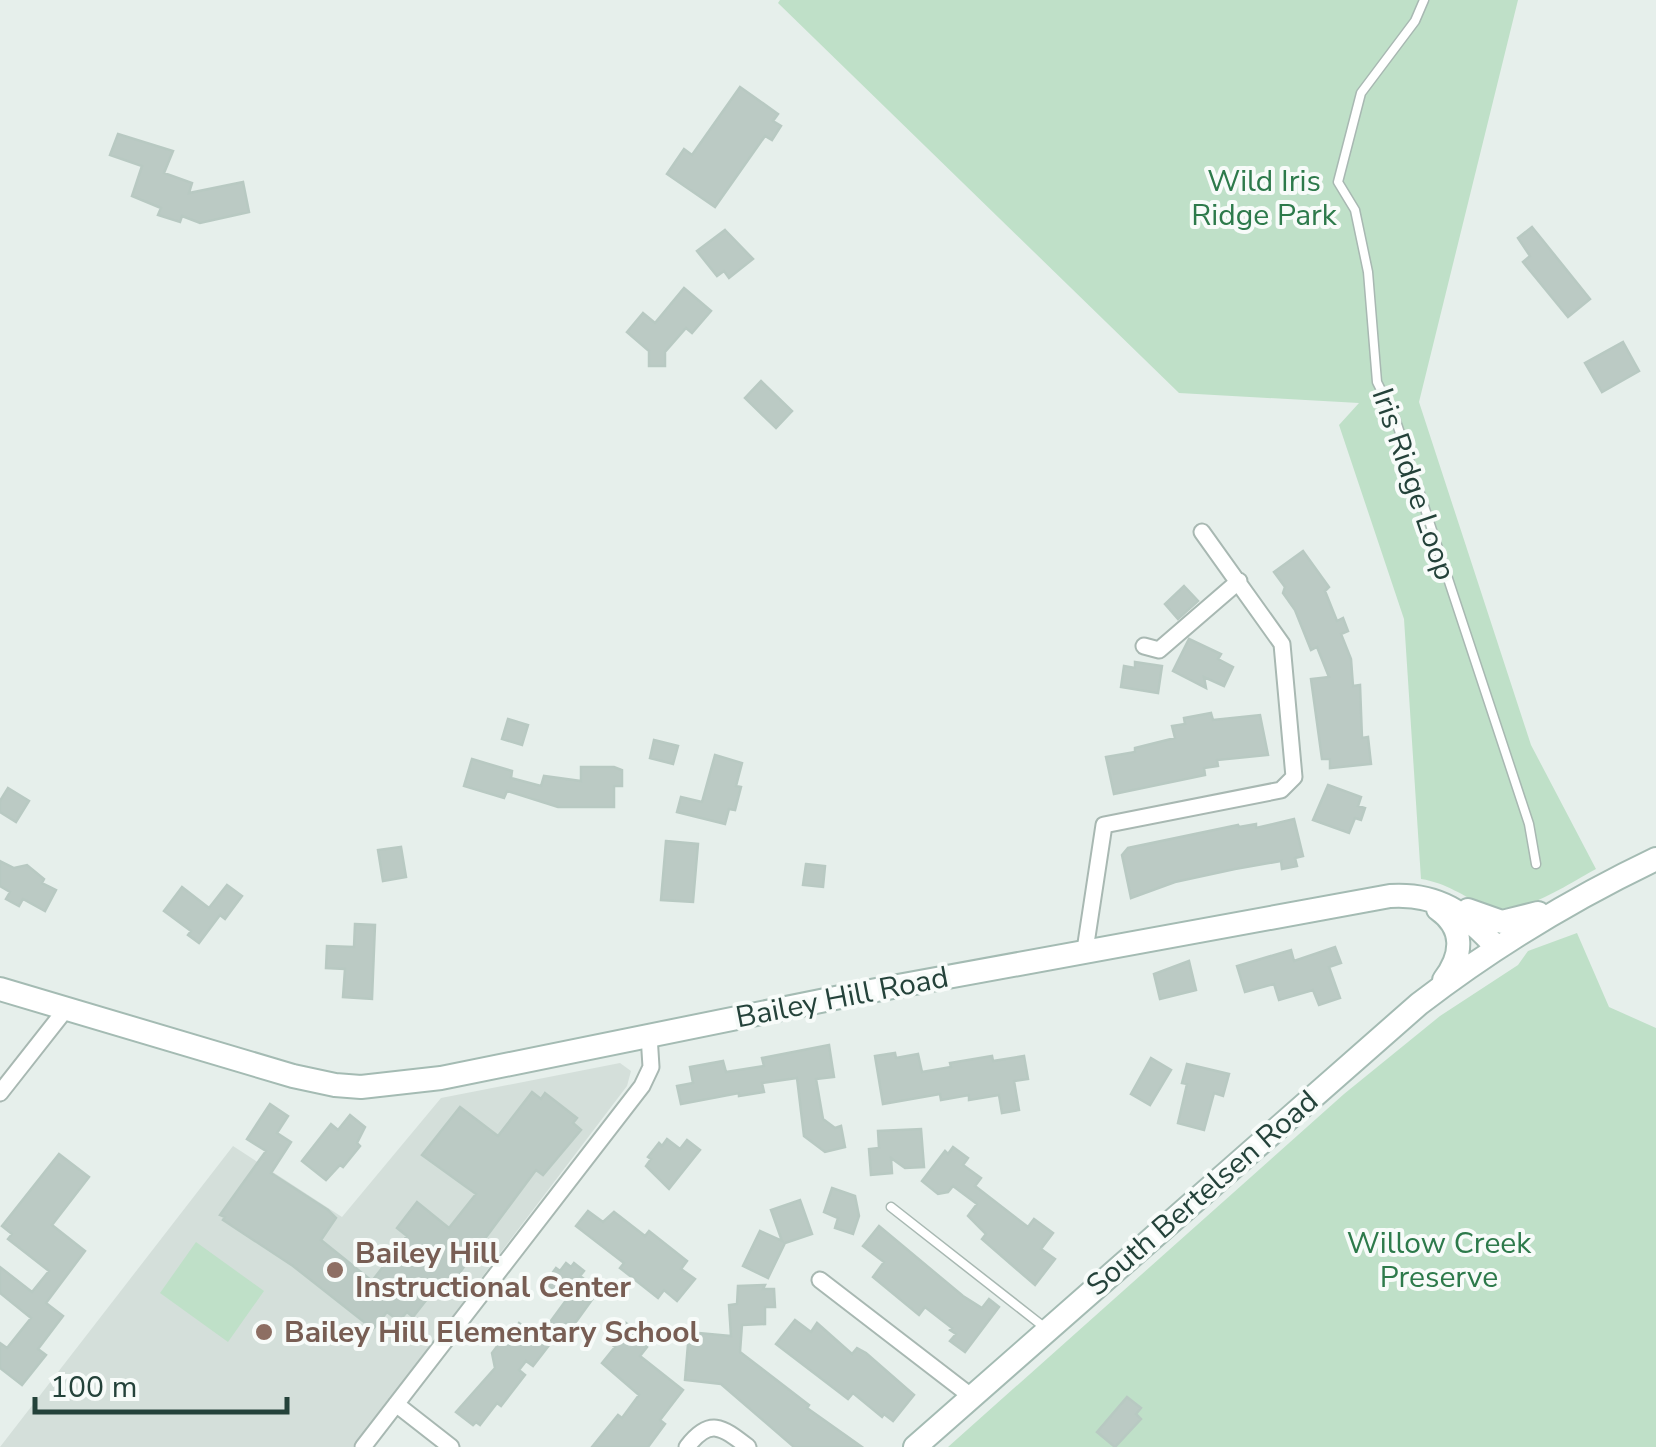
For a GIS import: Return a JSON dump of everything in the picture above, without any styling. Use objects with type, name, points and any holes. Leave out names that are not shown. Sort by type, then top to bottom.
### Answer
[{"type":"main road","points":[[1496,948],[1583,896],[1656,860]]},
{"type":"main road","name":"Bailey Hill Road","points":[[0,989],[293,1076],[335,1086],[362,1087],[440,1078],[1085,950],[1361,900],[1413,895],[1443,902],[1470,919],[1496,948]]},
{"type":"main road","points":[[1413,895],[1442,911],[1458,934],[1455,963],[1436,990]]},
{"type":"main road","points":[[1443,902],[1502,922],[1583,896]]},
{"type":"main road","name":"South Bertelsen Road","points":[[916,1447],[1375,1040],[1496,948]]},
{"type":"street","points":[[1085,950],[1102,827],[1281,790],[1297,782],[1282,644],[1202,532]]},
{"type":"street","points":[[1144,646],[1158,650],[1239,581]]},
{"type":"street","points":[[0,1094],[66,1009]]},
{"type":"street","points":[[362,1447],[642,1086],[652,1067],[649,1036]]},
{"type":"street","points":[[820,1280],[972,1397]]},
{"type":"street","points":[[396,1404],[451,1447]]},
{"type":"street","points":[[687,1447],[710,1427],[721,1428],[748,1447]]},
{"type":"lane","name":"Iris Ridge Loop","points":[[1424,0],[1415,22],[1361,93],[1338,186],[1355,210],[1365,256],[1378,386],[1395,418],[1529,824],[1536,864]]},
{"type":"lane","points":[[890,1207],[1047,1330]]},
{"type":"shaded area","name":"Bailey Hill Elementary School","points":[[620,1063],[631,1071],[627,1086],[353,1447],[0,1447],[233,1146],[342,1217],[441,1098]]},
{"type":"green space","name":"Wild Iris Ridge Park","points":[[1518,0],[1419,402],[1531,745],[1596,869],[1542,898],[1498,910],[1421,879],[1404,619],[1339,425],[1359,403],[1179,393],[778,3]]},
{"type":"green space","name":"Willow Creek Preserve","points":[[1577,933],[1609,1007],[1656,1028],[1656,1447],[948,1447],[1344,1094],[1440,1016],[1518,965],[1528,951]]},
{"type":"green space","points":[[196,1242],[264,1291],[228,1342],[160,1293]]},
{"type":"building","points":[[740,87],[778,114],[773,121],[781,126],[772,140],[765,136],[715,207],[667,174],[684,149],[692,155]]},
{"type":"building","points":[[118,134],[173,151],[164,173],[192,183],[189,193],[243,182],[249,212],[200,223],[182,216],[180,222],[158,215],[161,208],[132,196],[142,166],[110,155]]},
{"type":"building","points":[[1532,227],[1590,299],[1568,317],[1523,262],[1530,256],[1518,238]]},
{"type":"building","points":[[725,230],[753,259],[729,278],[724,271],[717,276],[697,251]]},
{"type":"building","points":[[684,288],[711,311],[692,333],[686,328],[665,352],[665,366],[649,366],[649,351],[627,332],[643,313],[655,323]]},
{"type":"building","points":[[1623,342],[1639,371],[1602,392],[1585,363]]},
{"type":"building","points":[[761,381],[792,411],[776,428],[745,398]]},
{"type":"building","points":[[1303,551],[1329,587],[1325,591],[1337,621],[1343,618],[1348,631],[1341,634],[1351,659],[1353,686],[1360,685],[1362,738],[1368,737],[1371,764],[1330,768],[1330,759],[1322,759],[1311,679],[1329,677],[1317,647],[1311,650],[1295,610],[1283,593],[1285,587],[1274,572]]},
{"type":"building","points":[[1184,586],[1198,601],[1178,619],[1165,604]]},
{"type":"building","points":[[1189,639],[1221,654],[1218,659],[1233,667],[1224,686],[1204,677],[1206,688],[1173,671]]},
{"type":"building","points":[[1135,662],[1162,666],[1158,693],[1121,687],[1124,666],[1135,668]]},
{"type":"building","points":[[1211,713],[1213,720],[1260,715],[1268,755],[1217,760],[1218,766],[1204,768],[1205,775],[1114,794],[1106,757],[1175,738],[1172,726],[1185,724],[1184,718]]},
{"type":"building","points":[[508,719],[528,725],[522,745],[502,739]]},
{"type":"building","points":[[654,740],[678,746],[673,764],[650,758]]},
{"type":"building","points":[[715,755],[742,763],[735,810],[729,809],[725,824],[677,812],[681,797],[702,802]]},
{"type":"building","points":[[472,759],[512,771],[511,778],[541,786],[544,776],[581,781],[581,767],[614,767],[622,770],[622,786],[614,786],[614,807],[558,807],[507,791],[504,798],[464,786]]},
{"type":"building","points":[[1328,785],[1361,797],[1358,806],[1365,808],[1361,820],[1355,818],[1349,833],[1313,820]]},
{"type":"building","points":[[8,788],[29,801],[16,822],[0,812],[0,801]]},
{"type":"building","points":[[1294,819],[1303,856],[1295,858],[1297,866],[1282,869],[1281,861],[1235,869],[1175,882],[1131,898],[1122,855],[1128,848],[1238,825],[1256,824],[1256,828]]},
{"type":"building","points":[[666,841],[698,844],[693,902],[661,900]]},
{"type":"building","points":[[401,847],[406,877],[383,881],[378,850]]},
{"type":"building","points":[[0,861],[14,868],[27,865],[44,879],[42,883],[56,890],[45,911],[23,899],[19,906],[6,899],[10,892],[0,886]]},
{"type":"building","points":[[806,864],[825,866],[823,887],[803,885]]},
{"type":"building","points":[[227,885],[242,896],[225,919],[220,915],[199,943],[188,935],[191,931],[164,911],[182,887],[209,908]]},
{"type":"building","points":[[355,924],[375,925],[372,999],[343,997],[345,969],[326,968],[327,946],[354,947]]},
{"type":"building","points":[[1335,947],[1341,963],[1329,967],[1340,998],[1319,1005],[1313,990],[1279,1000],[1274,984],[1245,992],[1237,966],[1291,950],[1294,961]]},
{"type":"building","points":[[1189,961],[1196,990],[1160,999],[1154,974]]},
{"type":"building","points":[[829,1045],[834,1077],[816,1079],[823,1119],[835,1128],[841,1126],[845,1147],[825,1152],[804,1136],[797,1078],[762,1083],[764,1092],[681,1104],[677,1086],[693,1083],[690,1067],[723,1061],[726,1072],[764,1066],[762,1058]]},
{"type":"building","points":[[895,1053],[896,1058],[918,1054],[922,1072],[992,1056],[993,1061],[1024,1056],[1028,1079],[1014,1081],[1019,1110],[1002,1113],[999,1095],[941,1100],[940,1094],[883,1104],[875,1056]]},
{"type":"building","points":[[1151,1058],[1171,1070],[1150,1105],[1131,1094]]},
{"type":"building","points":[[1187,1064],[1229,1074],[1223,1096],[1214,1093],[1204,1130],[1178,1123],[1187,1084],[1182,1083]]},
{"type":"building","points":[[532,1092],[541,1099],[545,1093],[577,1118],[573,1123],[581,1130],[543,1175],[536,1170],[446,1291],[438,1285],[413,1317],[407,1312],[399,1321],[387,1312],[373,1329],[220,1215],[266,1151],[247,1139],[270,1104],[288,1116],[277,1133],[291,1142],[271,1173],[336,1218],[321,1240],[372,1281],[407,1236],[397,1228],[417,1202],[449,1228],[476,1194],[422,1155],[460,1107],[498,1136]]},
{"type":"building","points":[[350,1115],[365,1127],[357,1143],[360,1146],[326,1180],[302,1161],[331,1124],[338,1130]]},
{"type":"building","points":[[921,1129],[924,1167],[905,1168],[891,1158],[892,1173],[871,1175],[869,1149],[879,1148],[878,1131]]},
{"type":"building","points":[[667,1139],[680,1149],[687,1140],[700,1150],[669,1189],[646,1166],[651,1159],[648,1157]]},
{"type":"building","points":[[953,1147],[968,1158],[963,1165],[981,1178],[975,1186],[1028,1227],[1034,1219],[1053,1233],[1041,1249],[1055,1259],[1035,1285],[982,1239],[986,1234],[968,1216],[977,1204],[953,1186],[938,1194],[922,1181],[945,1151],[948,1154]]},
{"type":"building","points":[[59,1154],[89,1177],[52,1225],[85,1251],[46,1303],[63,1316],[38,1349],[46,1355],[22,1385],[0,1368],[0,1343],[7,1348],[31,1318],[0,1293],[0,1267],[32,1292],[49,1271],[8,1239],[12,1234],[2,1226]]},
{"type":"building","points":[[832,1188],[855,1196],[859,1216],[853,1234],[835,1228],[838,1218],[824,1212]]},
{"type":"building","points":[[800,1200],[812,1234],[785,1243],[768,1278],[743,1266],[760,1231],[782,1241],[771,1210]]},
{"type":"building","points":[[588,1211],[603,1222],[614,1212],[645,1236],[649,1231],[687,1261],[681,1269],[695,1279],[677,1301],[664,1290],[658,1298],[620,1268],[624,1263],[576,1226]]},
{"type":"building","points":[[879,1226],[963,1296],[982,1308],[989,1299],[999,1307],[965,1352],[950,1341],[956,1334],[952,1328],[925,1307],[919,1315],[873,1277],[884,1262],[863,1246]]},
{"type":"building","points":[[566,1263],[571,1267],[574,1263],[584,1271],[580,1276],[599,1290],[573,1326],[567,1322],[533,1366],[526,1361],[519,1370],[525,1375],[501,1406],[497,1403],[480,1425],[473,1425],[456,1412],[495,1368],[492,1353],[513,1325],[519,1323],[533,1334],[540,1325],[545,1329],[567,1299],[545,1283],[556,1268],[560,1271]]},
{"type":"building","points":[[765,1285],[763,1289],[774,1289],[775,1307],[765,1307],[765,1324],[742,1325],[740,1352],[809,1405],[807,1408],[862,1447],[794,1447],[721,1384],[685,1380],[689,1332],[731,1336],[729,1305],[737,1304],[738,1286]]},
{"type":"building","points":[[795,1320],[811,1332],[817,1323],[852,1354],[857,1348],[866,1353],[914,1395],[893,1421],[884,1414],[882,1417],[853,1393],[848,1399],[776,1344]]},
{"type":"building","points":[[626,1323],[645,1338],[642,1342],[647,1347],[640,1356],[683,1390],[660,1420],[665,1424],[648,1447],[592,1447],[639,1395],[602,1363],[615,1347],[610,1343]]},
{"type":"building","points":[[1127,1397],[1141,1408],[1136,1414],[1141,1419],[1115,1447],[1097,1432]]},
{"type":"place","name":"Bailey Hill Instructional Center","points":[[335,1270]]},
{"type":"place","name":"Bailey Hill Elementary School","points":[[264,1332]]}]
